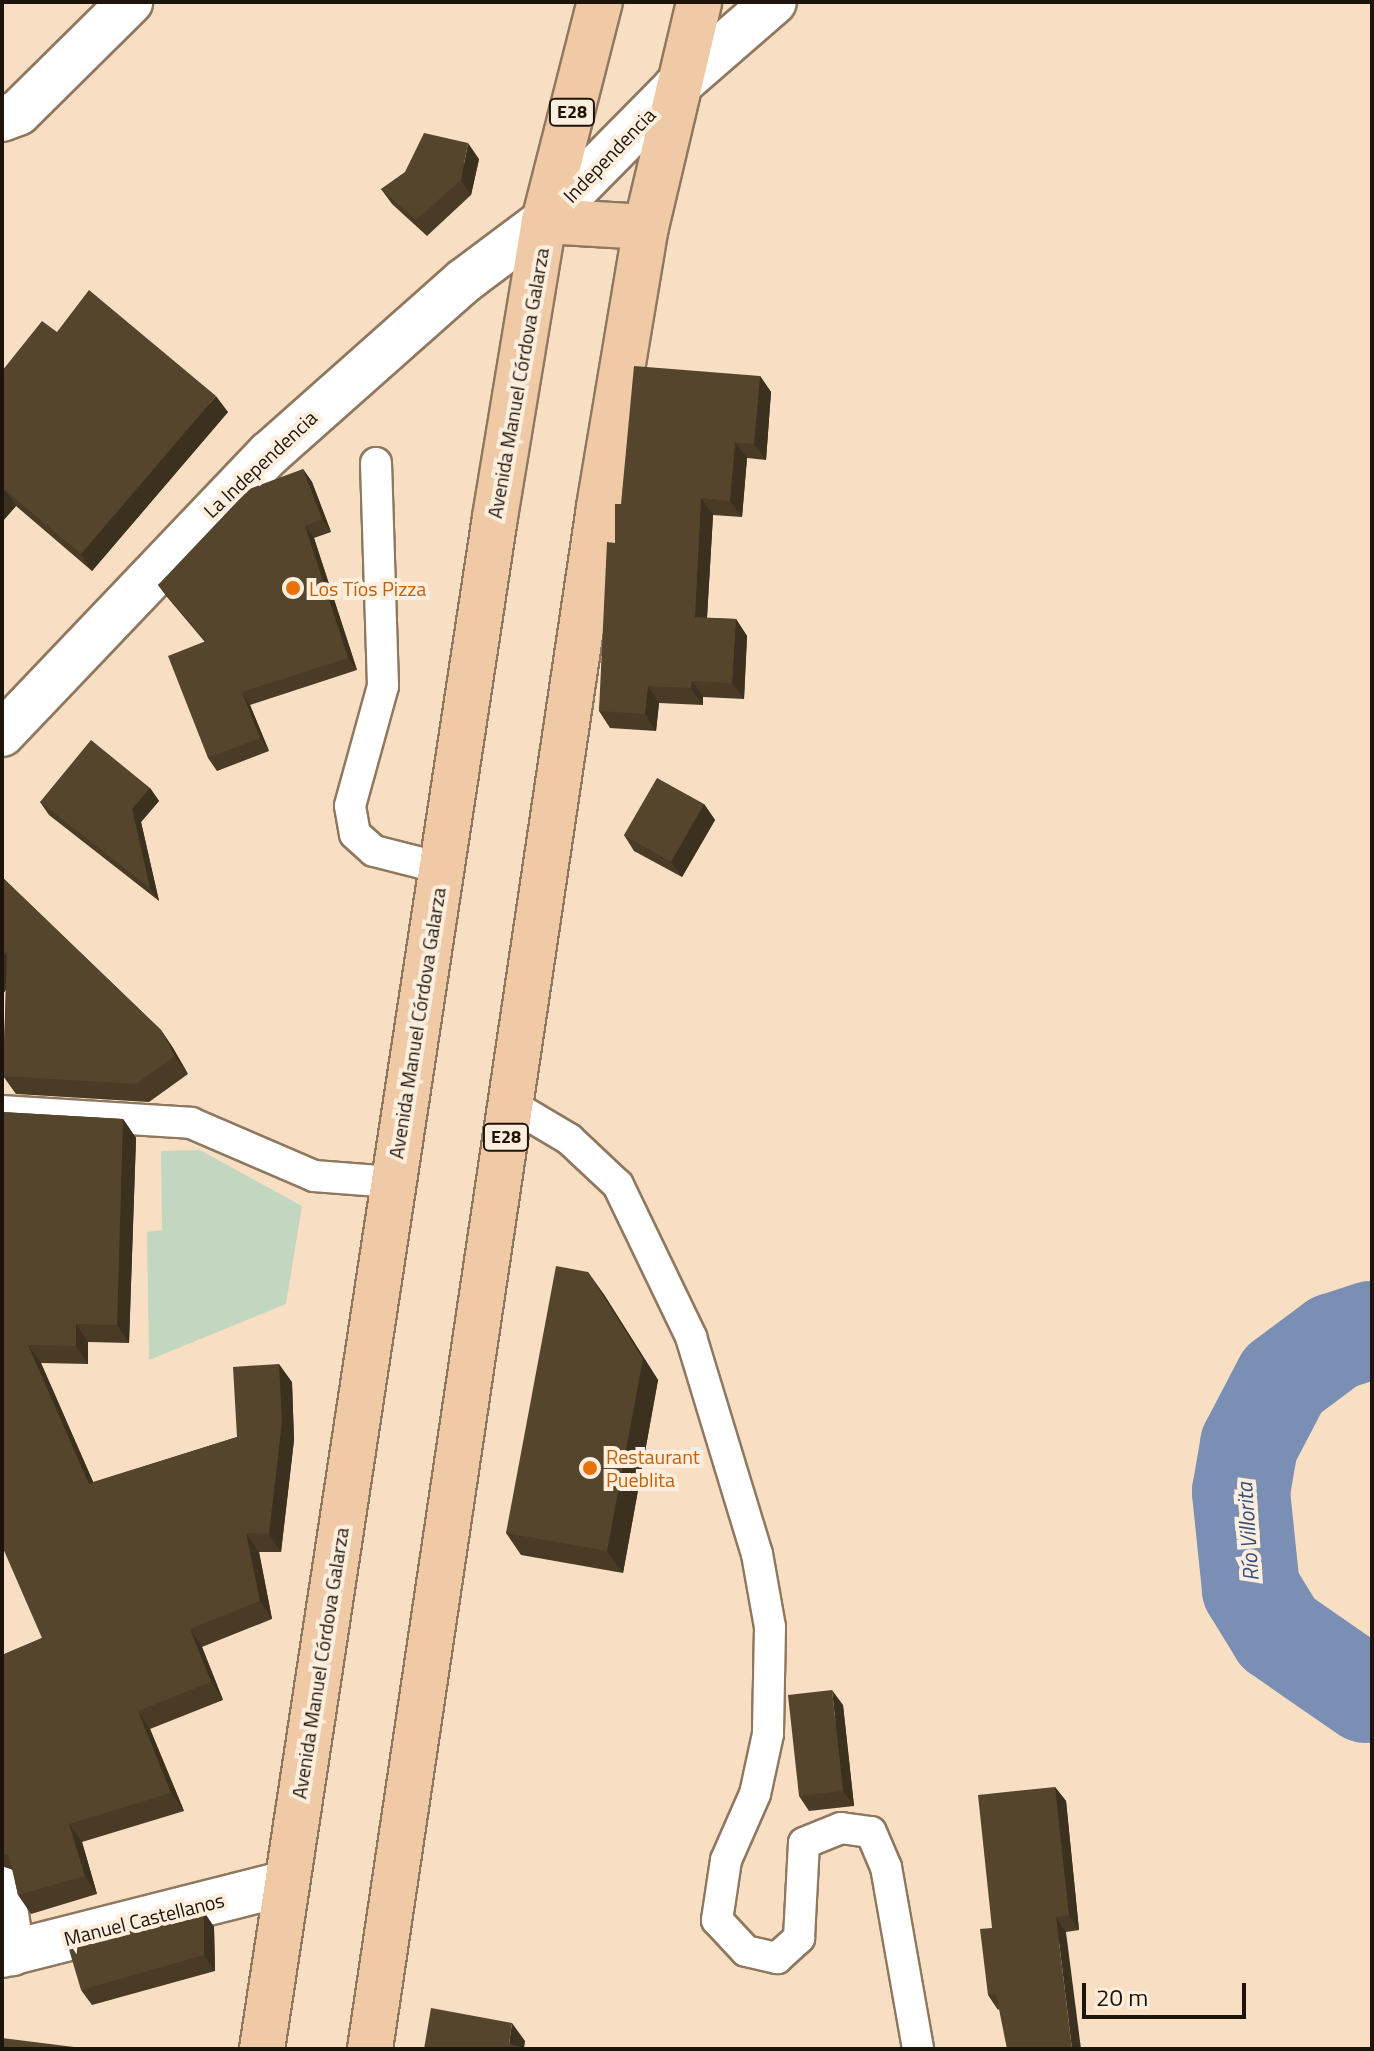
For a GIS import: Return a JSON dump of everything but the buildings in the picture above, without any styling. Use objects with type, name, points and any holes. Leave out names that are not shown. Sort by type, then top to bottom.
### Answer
[{"type":"main road","name":"Avenida Manuel Córdova Galarza","points":[[262,2049],[392,1182],[543,231],[600,2]]},
{"type":"main road","name":"E28","points":[[370,2049],[510,1104],[646,227],[675,88],[699,2]]},
{"type":"main road","points":[[543,231],[646,227]]},
{"type":"street","points":[[2,119],[18,113],[130,2]]},
{"type":"street","name":"Independencia","points":[[543,231],[675,88],[774,2]]},
{"type":"street","name":"La Independencia","points":[[2,734],[270,453],[464,281],[543,231]]},
{"type":"street","name":"Manuel Castellanos","points":[[7,1954],[286,1883]]},
{"type":"street","points":[[2,1889],[7,1954]]},
{"type":"lane","points":[[376,463],[383,686],[352,820],[355,834],[374,851],[441,868]]},
{"type":"lane","points":[[510,1104],[569,1139],[618,1185],[691,1337],[753,1539],[770,1627],[768,1734],[755,1794],[726,1860],[717,1920],[746,1951],[777,1958],[799,1938],[804,1843],[841,1828],[871,1832],[886,1867],[918,2049]]},
{"type":"lane","points":[[2,1111],[191,1123],[314,1176],[392,1182]]},
{"type":"green space","points":[[200,1150],[302,1206],[286,1304],[149,1360],[147,1232],[162,1230],[161,1151]]},
{"type":"waterway","name":"Río Villorita","points":[[1366,1694],[1278,1633],[1251,1589],[1241,1492],[1249,1445],[1283,1380],[1334,1342],[1372,1330]]},
{"type":"place","name":"Los Tíos Pizza","points":[[293,588]]},
{"type":"place","name":"Restaurant Pueblita","points":[[590,1468]]}]
